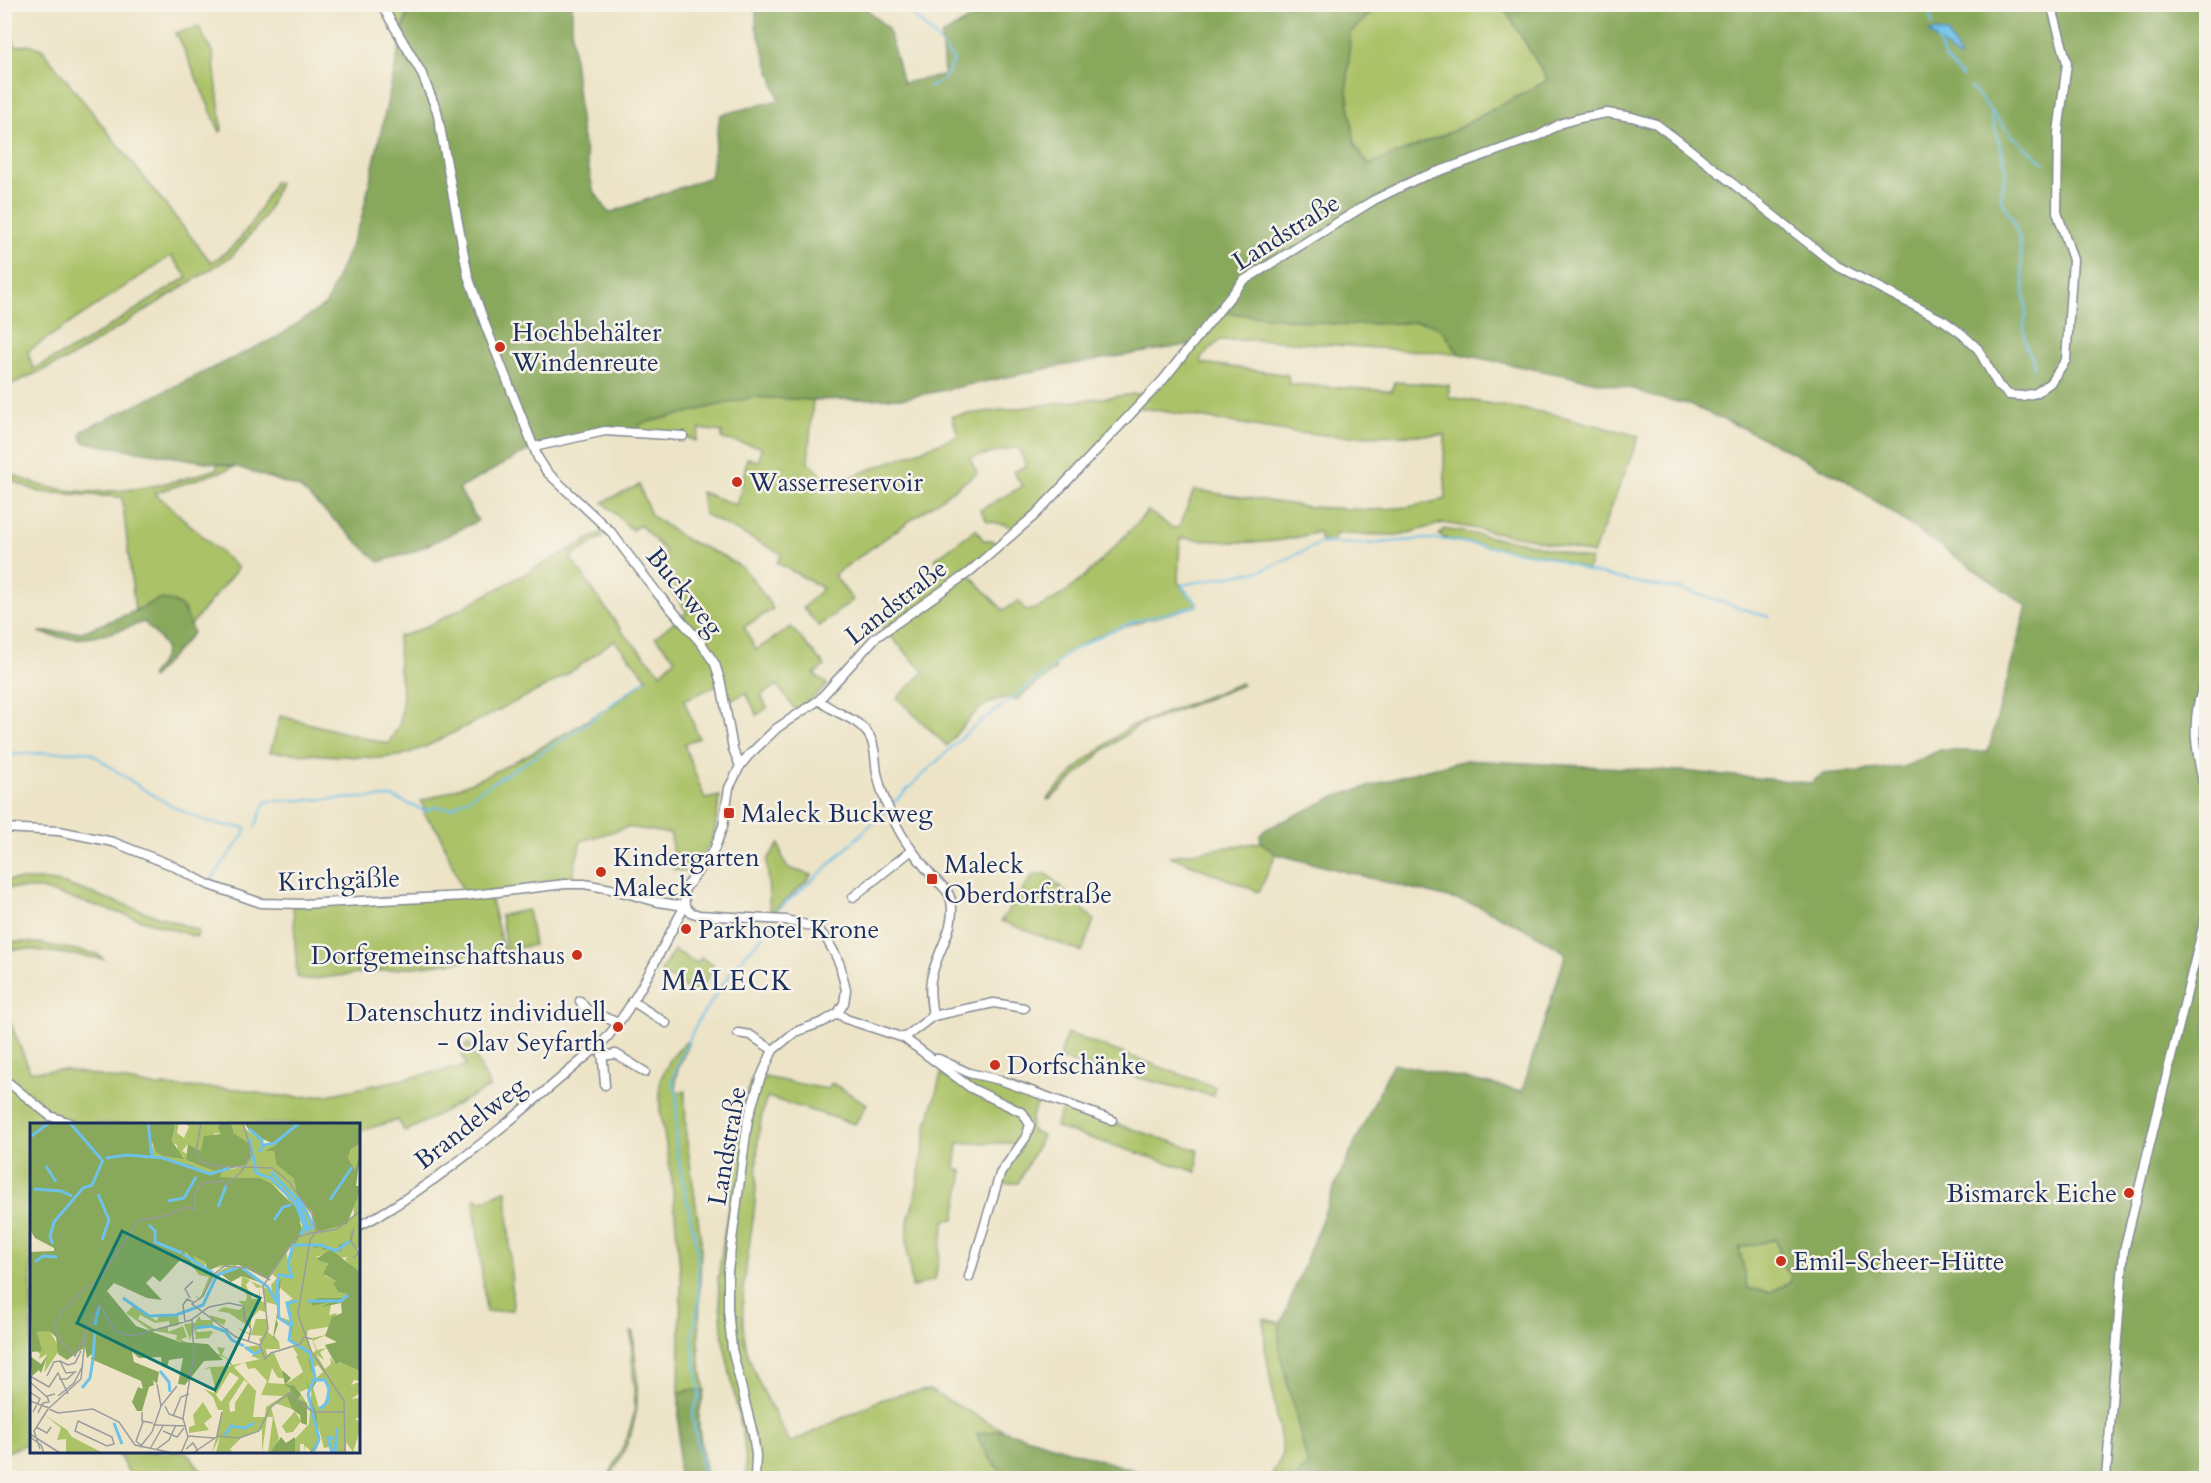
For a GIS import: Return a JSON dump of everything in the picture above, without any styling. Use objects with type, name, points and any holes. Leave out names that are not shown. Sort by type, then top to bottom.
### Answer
[{"type":"street","name":"Buckweg","points":[[381,4],[421,72],[437,111],[468,276],[534,447],[547,472],[611,532],[658,594],[701,643],[715,664],[721,683],[733,749],[740,766]]},
{"type":"street","name":"Landstraße","points":[[685,906],[684,890],[714,850],[720,838],[729,788],[740,766],[762,741],[819,700],[875,638],[968,573],[1035,515],[1163,380],[1243,281],[1374,200],[1416,179],[1538,136],[1562,123],[1580,117],[1607,113],[1656,124],[1837,266],[1944,321],[1962,334],[1978,349],[1998,385],[2009,395],[2022,396],[2037,393],[2050,383],[2066,360],[2073,260],[2057,212],[2058,133],[2067,63],[2051,4]]},
{"type":"street","points":[[534,447],[605,431],[683,436]]},
{"type":"street","points":[[2206,681],[2200,694],[2195,723],[2197,755],[2206,795]]},
{"type":"street","points":[[819,700],[826,707],[851,718],[871,739],[882,792],[891,814],[912,850],[934,879],[948,892],[951,901],[949,926],[931,977],[933,1016]]},
{"type":"street","name":"Kirchgäßle","points":[[4,828],[59,831],[113,842],[171,865],[209,885],[261,903],[302,904],[464,896],[564,884],[584,884],[658,902],[685,906]]},
{"type":"street","points":[[853,897],[912,850]]},
{"type":"street","points":[[685,906],[690,912],[699,915],[786,920],[817,928],[826,938],[840,965],[845,997],[838,1013],[846,1019],[904,1038],[971,1088],[1023,1113],[1030,1125],[1026,1137],[1000,1174],[969,1277]]},
{"type":"street","name":"Brandelweg","points":[[360,1225],[421,1188],[475,1150],[601,1044],[632,1001],[685,906]]},
{"type":"street","points":[[2106,1479],[2124,1250],[2206,915]]},
{"type":"street","points":[[580,1001],[586,1009],[618,1023]]},
{"type":"street","points":[[632,1001],[666,1023]]},
{"type":"street","points":[[904,1038],[933,1016],[994,1004],[1024,1008]]},
{"type":"street","name":"Landstraße","points":[[755,1479],[756,1455],[753,1434],[732,1349],[728,1309],[728,1271],[748,1119],[755,1093],[773,1050],[795,1032],[838,1013]]},
{"type":"street","points":[[738,1033],[750,1035],[773,1050]]},
{"type":"street","points":[[601,1044],[605,1085]]},
{"type":"street","points":[[602,1056],[616,1053],[645,1072]]},
{"type":"street","points":[[931,1059],[939,1059],[969,1073],[1000,1080],[1112,1120]]},
{"type":"street","points":[[4,1079],[50,1116],[68,1123]]},
{"type":"green space","points":[[6,5],[15,46],[32,45],[42,49],[211,262],[241,238],[274,182],[279,183],[260,223],[232,256],[70,358],[5,387]],"holes":[[[171,256],[187,277],[80,345],[33,369],[28,351]]]},
{"type":"green space","points":[[388,5],[409,5],[402,32]]},
{"type":"green space","points":[[409,5],[572,5],[572,37],[581,128],[593,190],[609,213],[710,177],[720,115],[779,100],[756,27],[756,5],[862,5],[888,29],[903,83],[944,75],[941,36],[964,22],[1003,5],[1379,5],[1350,33],[1347,91],[1355,145],[1369,165],[1453,131],[1548,80],[1502,5],[2206,5],[2206,1478],[1296,1478],[1308,1465],[1280,1354],[1279,1329],[1336,1183],[1393,1063],[1522,1091],[1566,953],[1524,928],[1476,905],[1276,854],[1261,842],[1260,835],[1266,829],[1334,797],[1423,770],[1466,760],[1681,771],[1810,783],[1823,774],[1904,767],[1940,750],[1988,752],[2027,606],[1842,478],[1747,430],[1688,404],[1649,396],[1637,390],[1459,354],[1444,332],[1432,324],[1418,322],[1345,325],[1220,312],[1193,344],[1060,366],[905,398],[813,400],[753,397],[640,424],[638,434],[605,431],[534,447],[459,489],[478,521],[413,552],[379,562],[300,488],[237,467],[83,442],[82,431],[279,336],[326,304],[361,221]],"holes":[[[1776,1239],[1783,1266],[1791,1275],[1790,1283],[1770,1292],[1748,1288],[1739,1248]]]},
{"type":"green space","points":[[1379,5],[1502,5],[1548,80],[1453,131],[1369,166],[1355,145],[1347,91],[1350,33]]},
{"type":"green space","points":[[199,27],[213,54],[222,130],[220,132],[175,33]]},
{"type":"green space","points":[[1219,312],[1345,325],[1419,322],[1432,324],[1444,332],[1459,354],[1266,340],[1220,340],[1201,358],[1202,363],[1288,375],[1289,384],[1392,391],[1394,382],[1449,385],[1449,397],[1552,414],[1639,436],[1593,554],[1528,538],[1443,523],[1402,535],[1335,534],[1334,540],[1321,541],[1319,532],[1283,540],[1257,542],[1180,538],[1178,582],[1197,603],[1196,606],[1120,628],[1084,643],[1068,653],[1053,666],[1056,669],[1016,700],[1006,698],[986,705],[968,720],[947,746],[897,698],[924,672],[877,622],[943,570],[935,559],[976,529],[983,540],[992,540],[999,546],[968,573],[1003,610],[1019,601],[1026,611],[1059,597],[1075,584],[1108,554],[1148,511],[1173,528],[1179,527],[1194,490],[1310,507],[1373,510],[1408,507],[1446,499],[1445,435],[1338,436],[1298,433],[1136,407],[1016,532],[1007,525],[987,521],[980,510],[1023,486],[1013,472],[1026,466],[1018,447],[970,458],[977,473],[834,575],[853,600],[819,626],[803,608],[823,588],[777,563],[782,554],[704,514],[701,492],[736,505],[747,458],[759,461],[761,447],[722,439],[722,432],[700,429],[696,441],[683,436],[638,434],[639,424],[753,397],[813,400],[808,462],[832,484],[958,436],[952,416],[1151,392]]},
{"type":"green space","points":[[218,464],[235,467],[155,493],[238,568],[190,626],[184,608],[159,599],[135,611],[122,497],[40,492],[5,478],[4,471],[48,487],[90,492],[154,486],[216,469]]},
{"type":"green space","points":[[639,485],[651,515],[687,540],[723,556],[744,569],[756,583],[773,609],[744,627],[756,650],[791,627],[825,666],[814,674],[828,685],[796,711],[777,685],[761,695],[767,708],[757,715],[746,693],[724,703],[721,684],[684,700],[699,738],[684,744],[705,799],[720,796],[710,845],[689,872],[673,869],[671,834],[628,827],[581,841],[571,882],[489,893],[505,956],[305,980],[297,977],[293,904],[464,894],[439,832],[424,814],[421,801],[475,781],[526,756],[605,710],[647,678],[614,640],[577,668],[549,685],[425,747],[400,756],[379,758],[270,752],[280,716],[388,744],[400,723],[403,695],[398,636],[434,623],[608,529],[611,532],[570,557],[623,633],[661,673],[675,659],[655,637],[687,612],[652,565],[666,552],[640,525],[632,530],[603,502]]},
{"type":"green space","points":[[1444,529],[1527,543],[1591,560],[1587,570],[1545,556],[1449,540],[1439,535]]},
{"type":"green space","points":[[159,599],[174,602],[182,608],[193,633],[152,678],[150,676],[158,667],[165,648],[144,622],[93,637],[67,638],[39,632],[82,632]]},
{"type":"green space","points":[[1241,683],[1242,685],[1138,726],[1103,751],[1049,800],[1047,799],[1081,764],[1129,727]]},
{"type":"green space","points":[[1261,842],[1276,854],[1259,892],[1170,856]]},
{"type":"green space","points":[[779,844],[788,868],[811,875],[770,914],[767,860]]},
{"type":"green space","points":[[1034,874],[1047,874],[1094,920],[1082,952],[1001,921]]},
{"type":"green space","points":[[5,880],[44,880],[65,884],[198,930],[197,937],[41,889],[5,888]]},
{"type":"green space","points":[[528,910],[534,945],[506,950],[501,915]]},
{"type":"green space","points":[[5,941],[38,943],[97,954],[103,959],[27,949],[5,949]]},
{"type":"green space","points":[[674,950],[697,963],[701,958],[713,964],[709,976],[697,994],[660,973]]},
{"type":"green space","points":[[9,1019],[30,1071],[66,1070],[154,1086],[240,1089],[268,1095],[299,1097],[327,1095],[466,1066],[460,1048],[469,1043],[490,1087],[405,1132],[398,1120],[360,1131],[360,1123],[30,1123],[30,1442],[5,1453],[4,1020]]},
{"type":"green space","points":[[1067,1033],[1215,1087],[1214,1096],[1059,1059]]},
{"type":"green space","points":[[686,1042],[689,1044],[678,1067],[676,1086],[677,1092],[685,1091],[686,1135],[701,1240],[699,1356],[704,1391],[689,1390],[679,1394],[681,1280],[672,1180],[660,1110],[660,1080],[671,1058]]},
{"type":"green space","points":[[941,1074],[955,1083],[961,1076],[1040,1098],[1031,1118],[1031,1131],[1043,1135],[1018,1183],[1001,1184],[1007,1167],[1022,1147],[1010,1143],[958,1143],[955,1169],[963,1171],[955,1219],[945,1220],[935,1280],[912,1287],[907,1248],[908,1221],[915,1197],[927,1126]]},
{"type":"green space","points":[[764,1077],[827,1089],[832,1083],[867,1104],[855,1124],[767,1097],[760,1122],[755,1202],[744,1284],[744,1334],[756,1376],[790,1443],[880,1400],[929,1390],[1003,1430],[977,1434],[998,1469],[1009,1478],[747,1478],[744,1440],[723,1340],[718,1279],[738,1140],[750,1082],[763,1081]]},
{"type":"green space","points":[[1063,1107],[1198,1150],[1197,1172],[1055,1127]]},
{"type":"green space","points":[[507,1190],[513,1310],[486,1312],[474,1200],[477,1198],[480,1202]]},
{"type":"green space","points":[[1776,1239],[1783,1266],[1791,1275],[1790,1283],[1770,1292],[1747,1288],[1739,1248]]},
{"type":"green space","points":[[1264,1319],[1281,1323],[1279,1329],[1308,1465],[1296,1478],[1270,1478],[1283,1454],[1265,1347]]},
{"type":"green space","points":[[631,1332],[633,1332],[637,1377],[636,1411],[627,1444],[608,1478],[628,1435],[635,1407]]},
{"type":"green space","points":[[689,1390],[704,1391],[699,1414],[699,1429],[706,1478],[678,1478],[679,1394]]},
{"type":"green space","points":[[1003,1430],[1160,1478],[1009,1478],[998,1469],[976,1434]]},
{"type":"green space","points":[[118,1453],[187,1453],[211,1478],[132,1478]]},
{"type":"water","points":[[1934,31],[1947,33],[1960,56],[1958,58],[1929,33]]},
{"type":"waterway","points":[[902,4],[936,38],[954,61],[944,79],[929,88]]},
{"type":"waterway","points":[[1926,4],[1933,25]]},
{"type":"waterway","points":[[1938,40],[1944,57],[1962,77]]},
{"type":"waterway","points":[[1971,88],[1989,108],[2007,170],[2000,196],[2019,237],[2026,308],[2024,327],[2026,346],[2034,367]]},
{"type":"waterway","points":[[1991,111],[2016,139],[2045,163]]},
{"type":"waterway","points":[[890,806],[971,729],[1046,673],[1067,653],[1133,622],[1196,606],[1197,603],[1182,585],[1263,570],[1321,543],[1366,544],[1425,539],[1449,540],[1545,556],[1591,572],[1643,584],[1681,589],[1769,617]]},
{"type":"waterway","points":[[255,827],[264,805],[272,801],[393,797],[425,811],[435,807],[452,808],[573,733],[646,679]]},
{"type":"waterway","points":[[4,755],[85,751],[149,793],[181,810],[213,823],[246,828],[211,880]]},
{"type":"waterway","points":[[773,917],[775,912],[824,870],[886,810]]},
{"type":"waterway","points":[[703,1478],[692,1416],[700,1394],[692,1340],[699,1301],[697,1248],[676,1147],[677,1094],[672,1081],[697,1023],[735,966],[762,937],[770,922]]},
{"type":"place","name":"Hochbehälter Windenreute","points":[[500,347]]},
{"type":"place","name":"Wasserreservoir","points":[[737,482]]},
{"type":"place","name":"Maleck Buckweg","points":[[729,813]]},
{"type":"place","name":"Kindergarten Maleck","points":[[601,872]]},
{"type":"place","name":"Maleck Oberdorfstraße","points":[[932,879]]},
{"type":"place","name":"Parkhotel Krone","points":[[686,929]]},
{"type":"place","name":"Dorfgemeinschaftshaus","points":[[577,955]]},
{"type":"place","name":"Datenschutz individuell - Olav Seyfarth","points":[[618,1027]]},
{"type":"place","name":"Dorfschänke","points":[[995,1065]]},
{"type":"place","name":"Bismarck Eiche","points":[[2129,1193]]},
{"type":"place","name":"Emil-Scheer-Hütte","points":[[1781,1261]]},
{"type":"district","name":"MALECK","points":[[727,981]]}]
